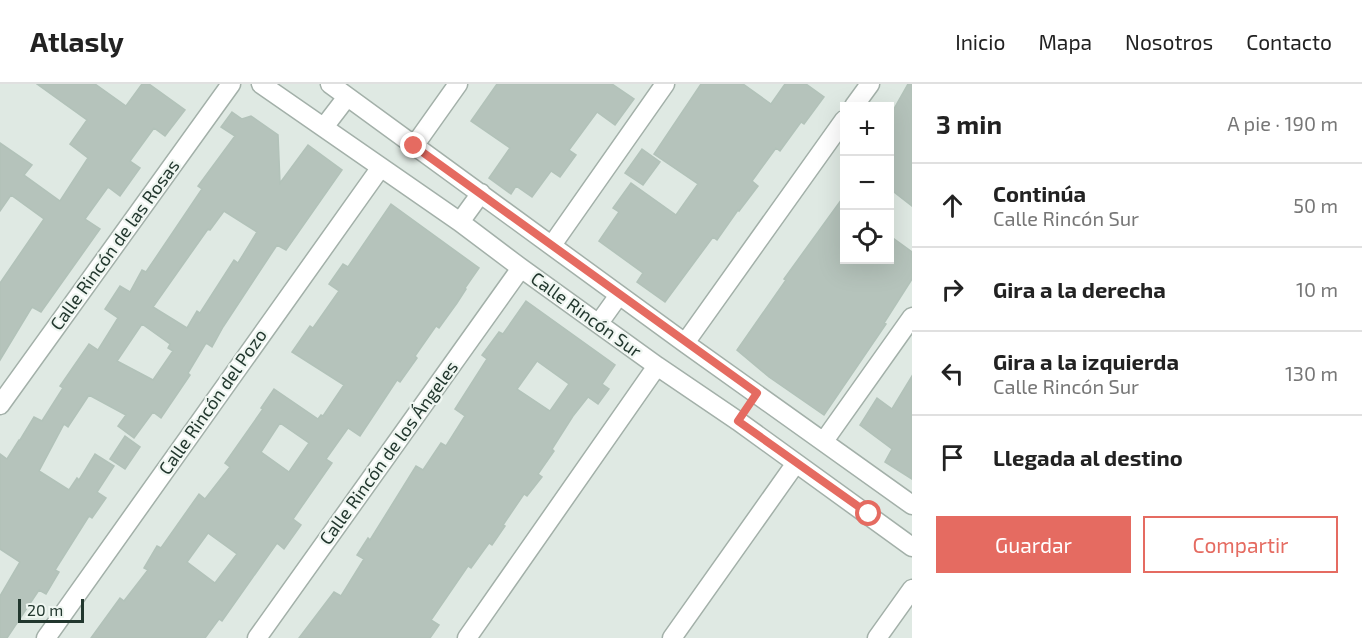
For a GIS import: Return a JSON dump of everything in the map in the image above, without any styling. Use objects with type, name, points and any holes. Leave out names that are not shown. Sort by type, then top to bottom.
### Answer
[{"type":"street","name":"Calle Rincón de las Rosas","points":[[0,405],[231,84]]},
{"type":"street","name":"Calle Rincón Sur","points":[[261,84],[460,222],[657,366],[738,421],[912,547]]},
{"type":"street","name":"Calle Rincón Sur","points":[[330,84],[912,505]]},
{"type":"street","points":[[414,146],[459,84]]},
{"type":"street","points":[[552,245],[665,84]]},
{"type":"street","points":[[857,102],[870,84]]},
{"type":"street","points":[[324,128],[347,97]]},
{"type":"street","points":[[685,343],[840,126]]},
{"type":"street","name":"Calle Rincón del Pozo","points":[[46,638],[381,167]]},
{"type":"street","points":[[460,222],[481,192]]},
{"type":"street","name":"Calle Rincón de los Ángeles","points":[[257,638],[521,268]]},
{"type":"street","points":[[599,323],[619,295]]},
{"type":"street","points":[[824,441],[912,317]]},
{"type":"street","points":[[467,638],[657,366]]},
{"type":"street","points":[[738,421],[757,393]]},
{"type":"street","points":[[672,638],[796,463]]},
{"type":"street","points":[[869,514],[887,488]]},
{"type":"street","points":[[877,638],[912,589]]},
{"type":"building","points":[[37,84],[95,84],[126,106],[142,84],[149,84],[185,110],[165,136],[154,128],[130,161],[140,168],[120,196],[108,187],[85,219],[100,229],[41,312],[32,307],[0,360],[0,283],[44,219],[11,195],[0,211],[0,143],[32,165],[24,175],[60,201],[88,158],[70,144],[87,120]]},
{"type":"building","points":[[497,84],[612,84],[634,99],[615,125],[597,112],[569,150],[576,155],[560,177],[551,171],[532,197],[516,186],[511,194],[489,178],[510,148],[471,121]]},
{"type":"building","points":[[701,84],[743,84],[771,104],[785,84],[806,84],[824,97],[804,124],[801,122],[780,151],[776,148],[752,181],[758,186],[717,240],[713,237],[665,302],[637,282],[643,273],[599,241],[619,212],[613,208],[631,183],[676,215],[698,184],[654,154]]},
{"type":"building","points":[[908,84],[912,84],[912,206],[894,192],[894,109]]},
{"type":"building","points":[[232,112],[242,119],[251,116],[278,135],[280,183],[308,145],[342,170],[286,250],[277,245],[212,347],[206,343],[188,373],[190,375],[161,418],[153,412],[134,438],[118,426],[126,415],[89,395],[68,427],[64,424],[39,471],[69,490],[77,478],[79,480],[95,454],[114,466],[97,492],[106,498],[92,518],[89,516],[55,570],[59,572],[46,594],[39,590],[7,638],[0,638],[0,596],[20,562],[0,549],[0,454],[7,459],[34,417],[42,421],[63,388],[60,386],[89,344],[98,350],[118,318],[105,309],[120,286],[130,292],[142,270],[146,272],[202,189],[198,186],[235,136],[221,127]],"holes":[[[224,211],[257,232],[238,263],[234,260],[200,313],[197,311],[187,328],[153,307],[208,229],[210,230]],[[142,324],[170,344],[168,348],[173,351],[153,380],[117,361]]]},
{"type":"building","points":[[642,149],[660,162],[643,185],[625,173]]},
{"type":"building","points":[[840,202],[840,264],[894,264],[894,239],[912,252],[912,279],[884,323],[886,324],[824,415],[769,377],[737,350],[786,280],[784,279]]},
{"type":"building","points":[[391,204],[479,268],[457,303],[439,328],[436,326],[415,356],[417,358],[400,382],[397,380],[360,436],[348,428],[326,459],[332,463],[293,519],[301,525],[284,549],[277,543],[222,621],[219,619],[205,638],[91,638],[120,598],[124,601],[148,570],[144,568],[157,546],[161,548],[199,494],[205,499],[230,467],[225,463],[263,409],[261,408],[274,389],[318,419],[321,415],[323,416],[344,385],[292,352],[310,326],[313,328],[339,291],[329,284],[343,264],[348,267]],"holes":[[[280,423],[309,443],[289,472],[261,452]],[[208,533],[237,554],[215,583],[187,562]]]},
{"type":"building","points":[[526,301],[615,365],[602,384],[609,389],[598,404],[588,397],[573,416],[552,449],[554,451],[538,474],[542,477],[527,496],[524,494],[492,545],[489,543],[471,568],[468,566],[431,620],[439,625],[430,638],[299,638],[334,592],[341,596],[364,559],[357,555],[368,538],[370,540],[416,466],[423,470],[441,443],[446,446],[465,416],[455,409],[487,359],[482,355],[499,332],[503,334]],"holes":[[[537,361],[569,384],[550,411],[517,389]]]},
{"type":"building","points":[[912,376],[912,479],[885,462],[892,449],[860,425],[877,398],[892,409]]},
{"type":"building","points":[[125,436],[140,447],[125,469],[110,459]]},
{"type":"route","points":[[414,146],[481,192],[619,295],[757,393],[738,421],[869,514]]}]
